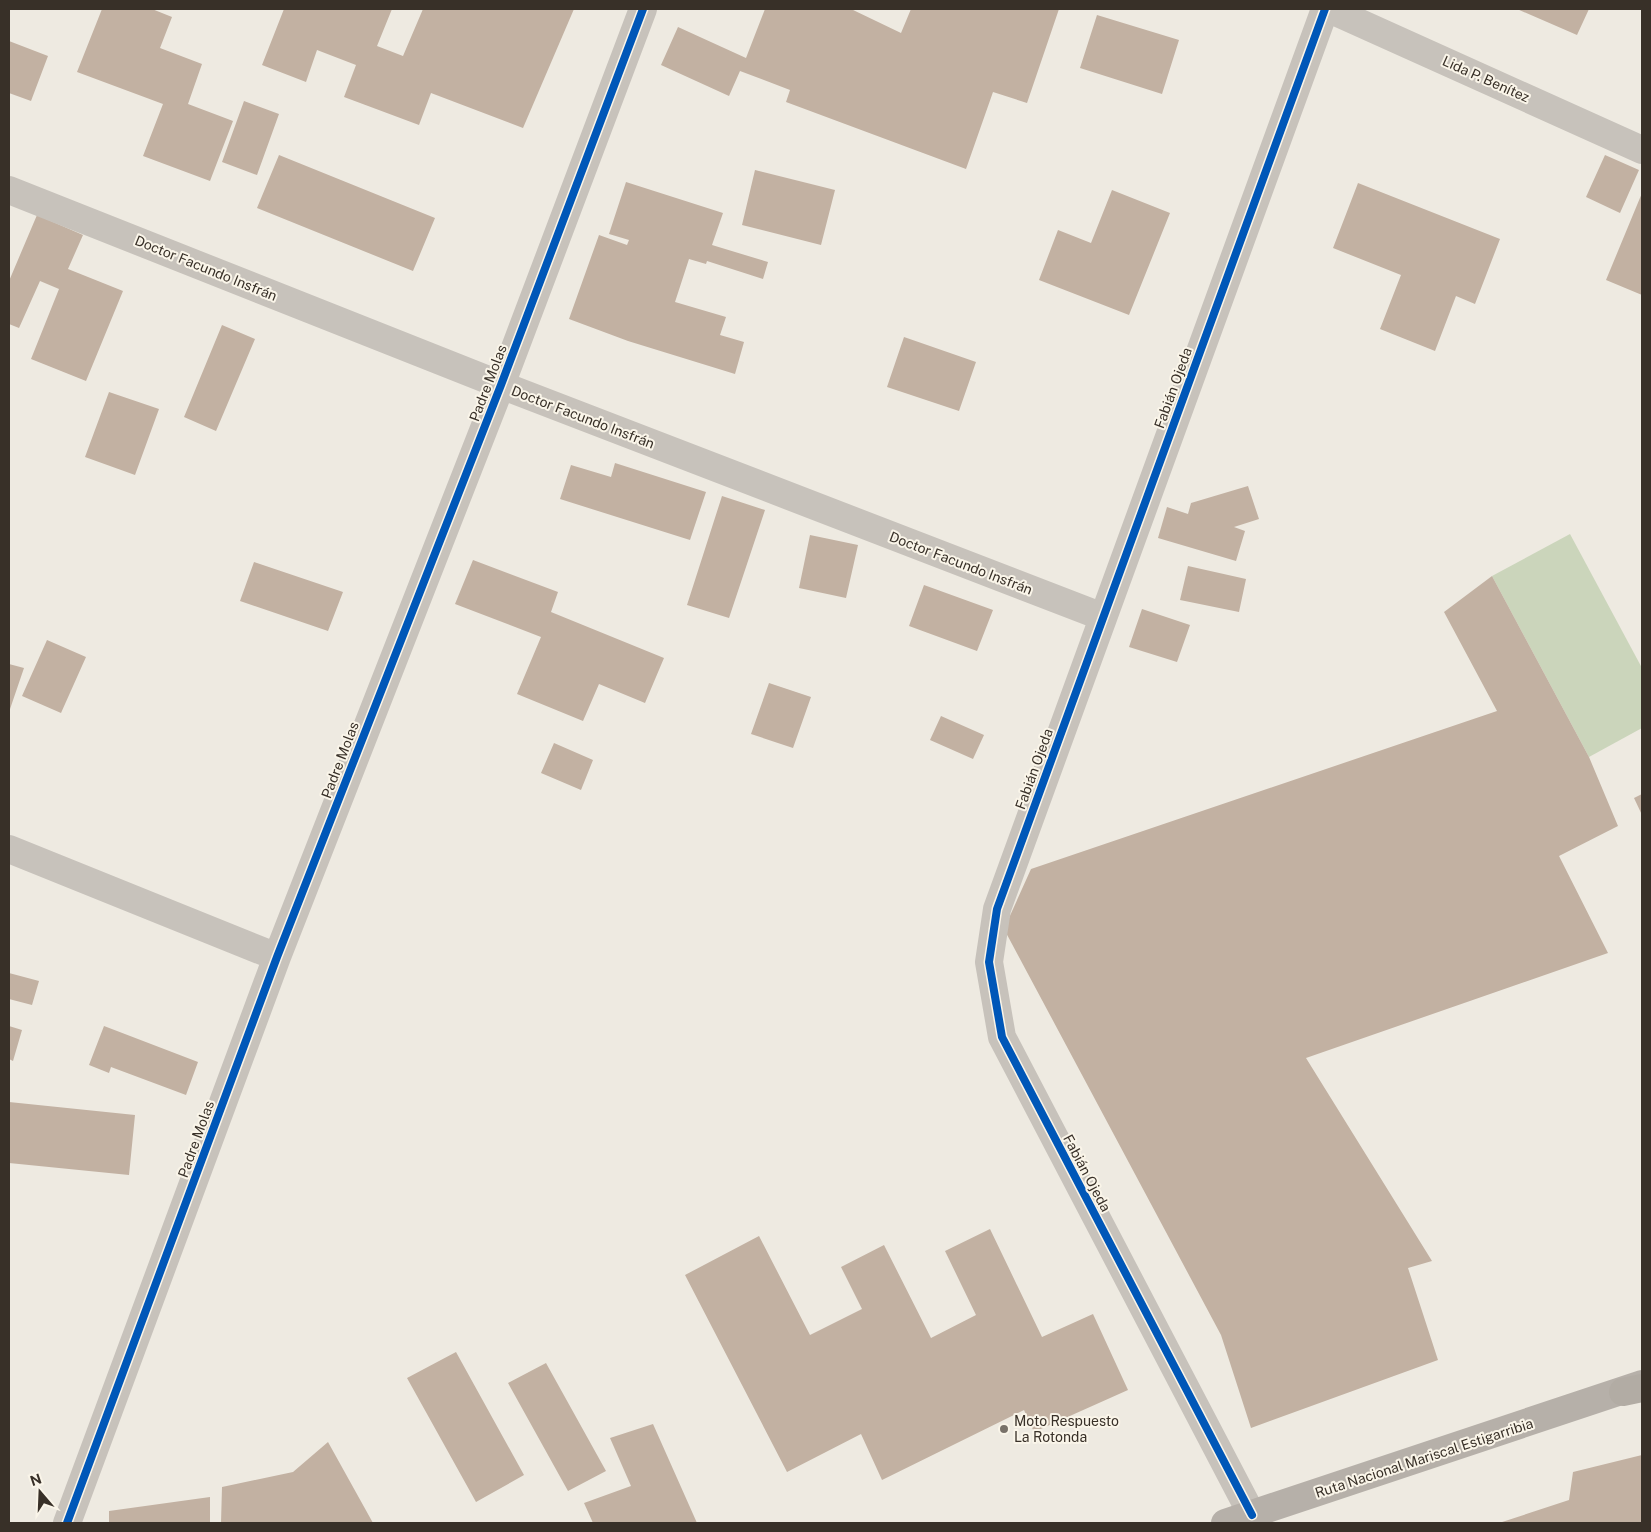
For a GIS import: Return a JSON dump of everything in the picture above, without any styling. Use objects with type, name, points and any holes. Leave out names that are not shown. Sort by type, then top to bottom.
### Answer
[{"type":"main road","name":"Ruta Nacional Mariscal Estigarribia","points":[[1225,1523],[1636,1388]]},
{"type":"street","name":"Padre Molas","points":[[67,1523],[276,958],[501,385],[643,9]]},
{"type":"street","name":"Lida P. Benítez","points":[[1327,9],[1642,150]]},
{"type":"street","name":"Fabián Ojeda","points":[[1252,1515],[1002,1037],[989,962],[996,909],[1327,9]]},
{"type":"street","name":"Doctor Facundo Insfrán","points":[[9,190],[501,385],[1103,618]]},
{"type":"street","points":[[9,849],[276,958]]},
{"type":"green space","points":[[1570,534],[1642,668],[1642,728],[1589,757],[1492,576]]},
{"type":"building","points":[[102,9],[152,9],[172,17],[160,48],[202,64],[188,104],[233,121],[210,181],[143,156],[163,104],[77,72]]},
{"type":"building","points":[[284,9],[392,9],[377,46],[403,56],[423,9],[574,9],[523,128],[431,93],[419,125],[344,97],[356,65],[317,50],[306,82],[262,65]]},
{"type":"building","points":[[765,9],[851,9],[901,33],[911,9],[1059,9],[1027,103],[993,92],[966,169],[786,102],[790,90],[740,71],[729,96],[661,65],[678,27],[746,58]]},
{"type":"building","points":[[1517,9],[1589,9],[1577,35]]},
{"type":"building","points":[[1097,15],[1179,40],[1162,94],[1080,68]]},
{"type":"building","points":[[9,41],[48,56],[31,101],[9,93]]},
{"type":"building","points":[[244,101],[279,114],[257,175],[222,162]]},
{"type":"building","points":[[279,155],[435,218],[413,271],[257,208]]},
{"type":"building","points":[[1605,155],[1639,170],[1620,213],[1586,197]]},
{"type":"building","points":[[755,170],[835,190],[821,245],[742,225]]},
{"type":"building","points":[[626,182],[723,213],[712,245],[768,262],[763,279],[707,261],[706,264],[689,259],[675,302],[726,317],[720,335],[744,342],[735,374],[628,341],[569,319],[599,235],[627,245],[629,240],[609,234]]},
{"type":"building","points":[[1358,183],[1500,239],[1475,304],[1456,296],[1435,351],[1380,329],[1401,275],[1333,248]]},
{"type":"building","points":[[1112,190],[1170,213],[1129,315],[1039,280],[1058,230],[1091,243]]},
{"type":"building","points":[[1642,193],[1642,295],[1606,280]]},
{"type":"building","points":[[37,215],[83,235],[68,269],[123,291],[86,381],[31,359],[59,289],[40,281],[19,328],[9,324],[9,281]]},
{"type":"building","points":[[222,325],[255,339],[216,431],[184,417]]},
{"type":"building","points":[[904,337],[976,362],[959,411],[887,387]]},
{"type":"building","points":[[109,392],[159,409],[135,475],[85,457]]},
{"type":"building","points":[[615,463],[706,492],[690,540],[560,499],[571,465],[611,477]]},
{"type":"building","points":[[1248,486],[1259,519],[1234,527],[1245,531],[1236,561],[1158,538],[1167,507],[1188,514],[1191,503]]},
{"type":"building","points":[[722,496],[765,510],[729,618],[687,605]]},
{"type":"building","points":[[810,535],[858,545],[846,598],[799,588]]},
{"type":"building","points":[[473,560],[558,592],[551,612],[664,658],[645,703],[599,684],[583,721],[517,694],[541,637],[455,604]]},
{"type":"building","points":[[254,562],[343,592],[328,631],[240,601]]},
{"type":"building","points":[[1188,566],[1246,579],[1239,612],[1180,600]]},
{"type":"building","points":[[1492,576],[1589,757],[1618,826],[1559,856],[1608,953],[1306,1058],[1432,1261],[1408,1268],[1438,1360],[1251,1428],[1221,1335],[1004,929],[1031,869],[1497,711],[1444,612]]},
{"type":"building","points":[[924,585],[993,610],[977,651],[909,626]]},
{"type":"building","points":[[1142,609],[1190,625],[1177,662],[1129,647]]},
{"type":"building","points":[[47,640],[86,657],[61,713],[22,696]]},
{"type":"building","points":[[9,664],[24,668],[9,712]]},
{"type":"building","points":[[769,683],[811,697],[793,748],[751,734]]},
{"type":"building","points":[[941,716],[984,735],[973,759],[930,740]]},
{"type":"building","points":[[554,743],[593,760],[581,790],[541,773]]},
{"type":"building","points":[[1642,794],[1642,815],[1634,798]]},
{"type":"building","points":[[9,973],[39,981],[32,1005],[9,999]]},
{"type":"building","points":[[9,1026],[22,1030],[13,1061],[9,1059]]},
{"type":"building","points":[[104,1026],[198,1062],[186,1095],[111,1067],[109,1073],[89,1065]]},
{"type":"building","points":[[9,1102],[135,1115],[129,1175],[9,1163]]},
{"type":"building","points":[[990,1229],[1042,1337],[1093,1314],[1128,1390],[1034,1432],[1024,1410],[882,1480],[861,1434],[787,1472],[685,1275],[759,1236],[810,1335],[862,1309],[841,1267],[884,1245],[931,1338],[976,1315],[945,1251]]},
{"type":"building","points":[[456,1352],[524,1475],[476,1502],[407,1378]]},
{"type":"building","points":[[546,1363],[606,1471],[568,1491],[508,1383]]},
{"type":"building","points":[[653,1424],[697,1523],[593,1523],[584,1503],[631,1486],[610,1438]]},
{"type":"building","points":[[328,1442],[373,1523],[221,1523],[222,1487],[293,1472]]},
{"type":"building","points":[[1642,1455],[1642,1523],[1499,1523],[1569,1500],[1573,1472]]},
{"type":"building","points":[[210,1497],[210,1523],[109,1523],[109,1511]]},
{"type":"cycle path","points":[[67,1523],[277,957],[501,385],[643,9]]},
{"type":"cycle path","points":[[1252,1515],[1002,1037],[989,962],[997,909],[1325,9]]},
{"type":"place","name":"Moto Respuesto La Rotonda","points":[[1004,1429]]}]
